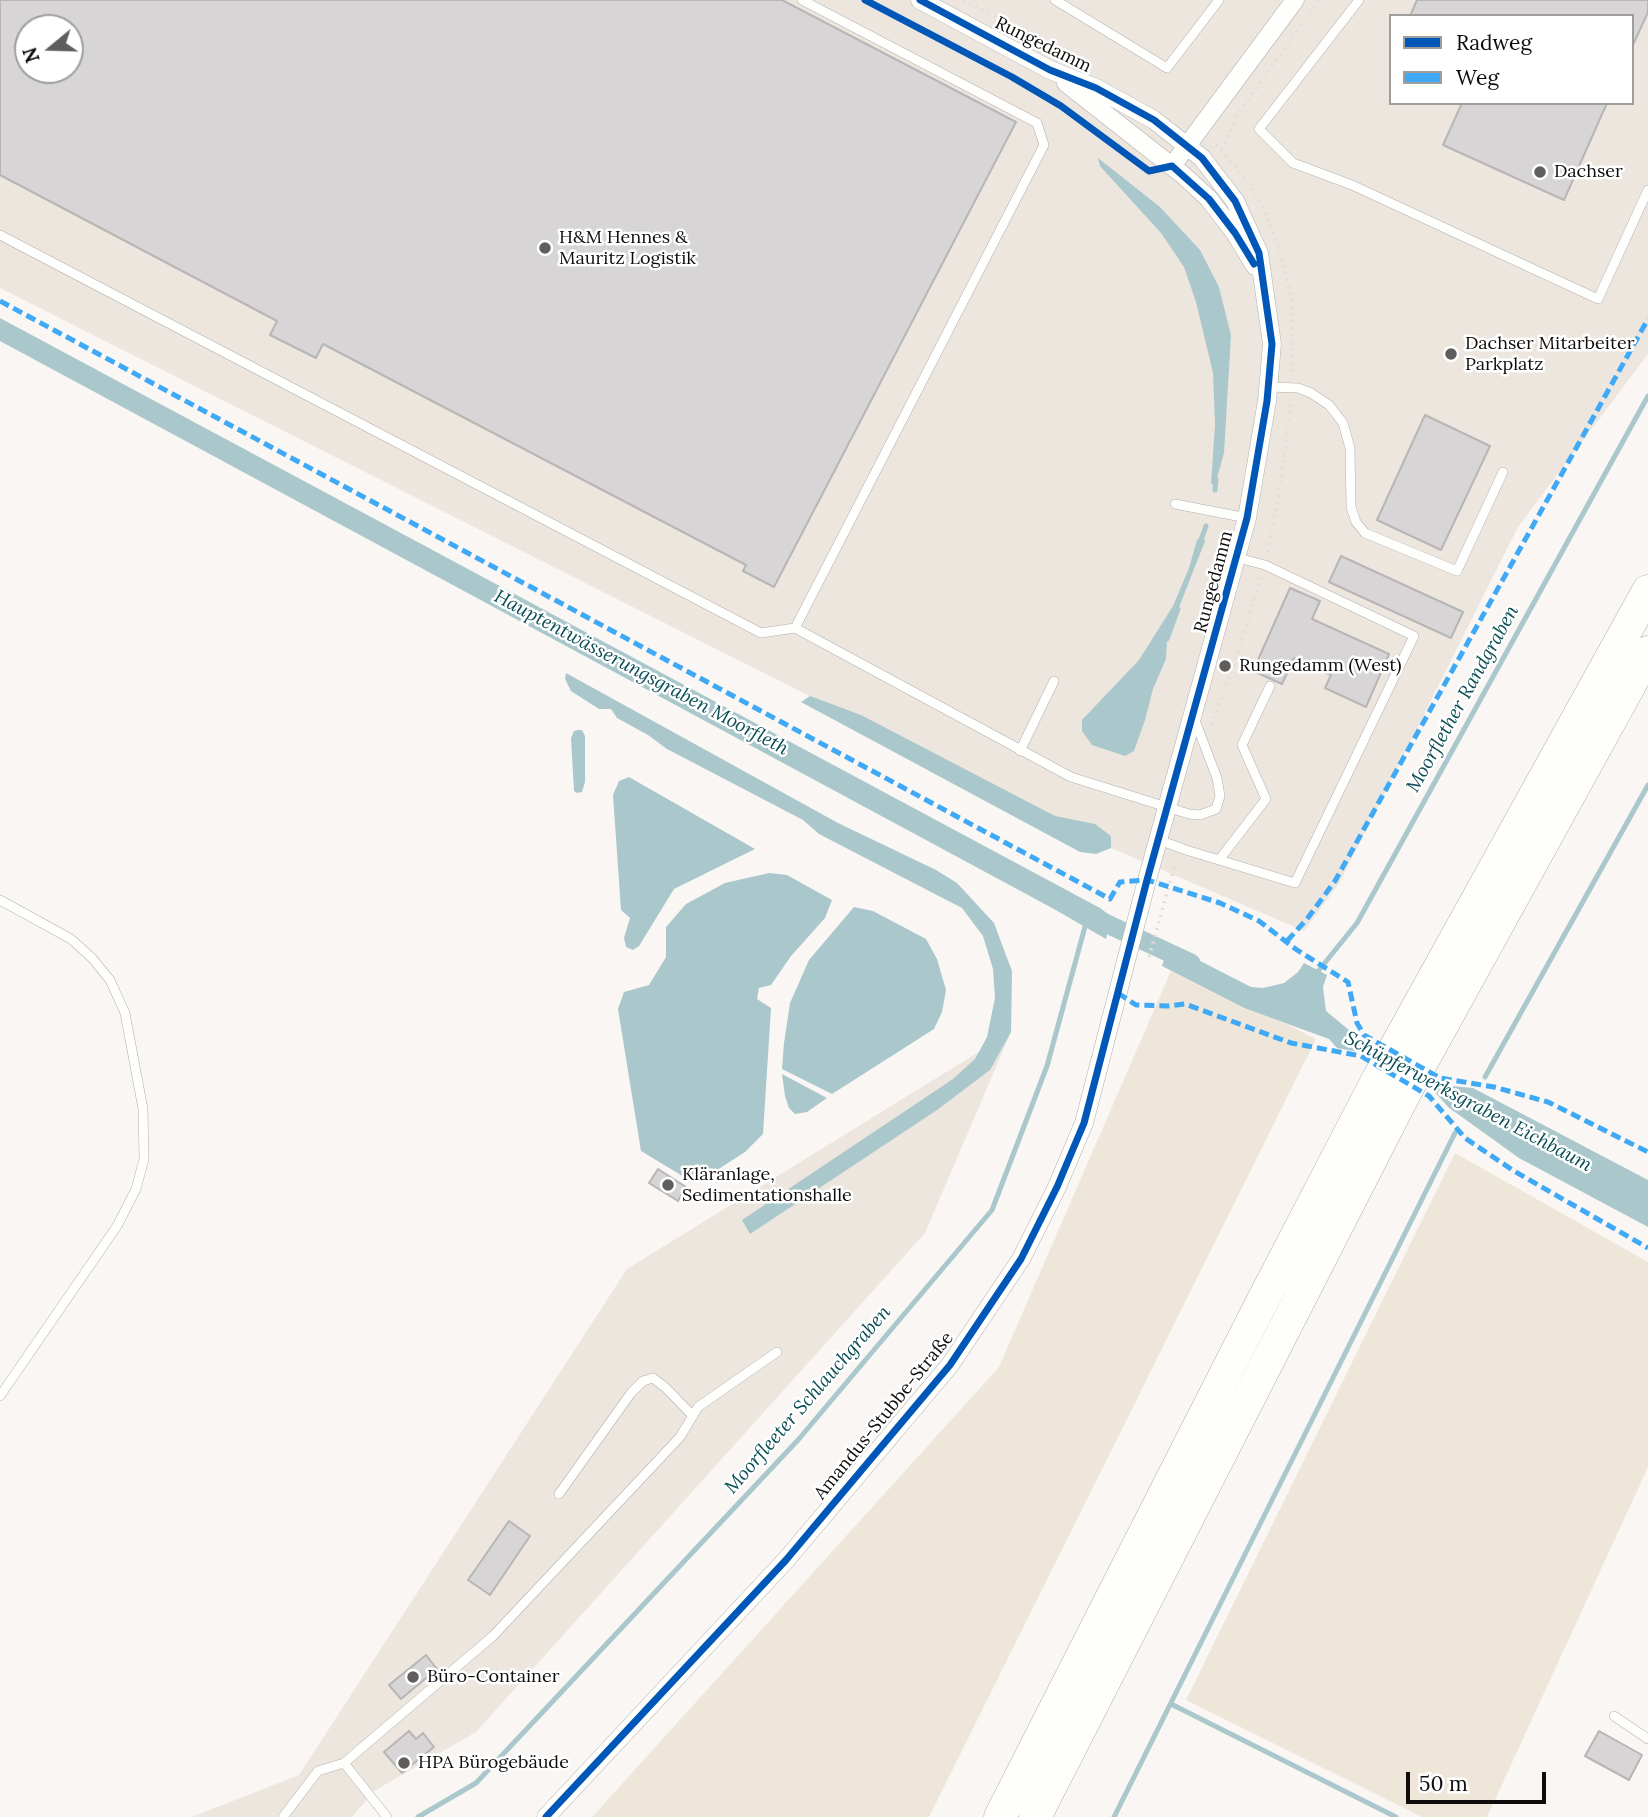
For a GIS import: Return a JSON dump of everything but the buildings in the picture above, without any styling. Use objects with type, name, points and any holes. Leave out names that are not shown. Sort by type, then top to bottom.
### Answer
[{"type":"highway","points":[[1000,1817],[1262,1302],[1409,1053],[1648,591]]},
{"type":"highway","points":[[1409,1053],[1648,652]]},
{"type":"highway","points":[[1035,1817],[1392,1084]]},
{"type":"street","name":"Rungedamm","points":[[920,0],[1049,70],[1096,88],[1135,108],[1188,145],[1219,178],[1248,225],[1259,253],[1272,344],[1269,387],[1247,518],[1194,718],[1147,880]]},
{"type":"street","points":[[1172,166],[1295,0]]},
{"type":"street","name":"Rungedamm","points":[[1049,70],[1172,166],[1209,200],[1250,257],[1264,286]]},
{"type":"street","name":"Amandus-Stubbe-Straße","points":[[546,1817],[786,1560],[950,1364],[1021,1259],[1057,1187],[1084,1122],[1147,880]]},
{"type":"lane","points":[[795,628],[1044,145],[1037,123],[802,0]]},
{"type":"lane","points":[[1055,0],[1167,68],[1219,0]]},
{"type":"lane","points":[[1359,0],[1259,129],[1293,163],[1352,185],[1598,299],[1648,190]]},
{"type":"lane","points":[[0,235],[761,633],[795,628],[1071,777],[1189,814],[1200,815],[1216,809],[1220,796],[1219,784],[1194,718]]},
{"type":"lane","points":[[1269,387],[1292,388],[1311,393],[1329,405],[1343,423],[1350,448],[1351,507],[1356,523],[1365,533],[1457,570],[1503,472]]},
{"type":"lane","points":[[1175,504],[1247,518]]},
{"type":"lane","points":[[1159,840],[1295,883],[1414,636],[1265,565],[1238,558]]},
{"type":"lane","points":[[1020,751],[1054,681]]},
{"type":"lane","points":[[1219,860],[1266,799],[1242,745],[1270,686]]},
{"type":"lane","points":[[0,900],[71,939],[92,958],[110,980],[125,1013],[143,1109],[145,1159],[136,1189],[117,1226],[0,1396]]},
{"type":"lane","points":[[283,1817],[318,1771],[344,1763],[493,1636],[680,1437],[698,1407],[778,1352]]},
{"type":"lane","points":[[559,1494],[631,1393],[643,1381],[653,1378],[693,1416]]},
{"type":"lane","points":[[1614,1716],[1648,1739]]},
{"type":"lane","points":[[344,1763],[387,1817]]},
{"type":"path","points":[[963,0],[1080,61]]},
{"type":"path","points":[[1222,150],[1237,115],[1319,0]]},
{"type":"path","points":[[1200,131],[1222,150],[1263,206],[1281,254],[1293,309],[1294,365],[1280,487],[1265,565],[1233,671],[1204,743]]},
{"type":"path","points":[[1149,957],[1180,848]]},
{"type":"shaded area","points":[[0,0],[1648,0],[1648,354],[1518,527],[1340,882],[1304,931],[1111,848],[0,288]]},
{"type":"shaded area","points":[[1171,971],[1243,1008],[1284,1023],[1316,1039],[929,1817],[592,1817],[999,1367]]},
{"type":"shaded area","points":[[1011,1032],[925,1233],[476,1732],[374,1791],[352,1817],[192,1817],[299,1775],[627,1269]]},
{"type":"shaded area","points":[[1455,1153],[1648,1262],[1648,1467],[1487,1817],[1422,1817],[1186,1700]]},
{"type":"water","points":[[1098,158],[1160,207],[1200,250],[1219,287],[1231,335],[1224,453],[1215,485],[1211,484],[1215,425],[1213,373],[1196,302],[1184,267],[1161,233],[1100,166]]},
{"type":"water","points":[[0,318],[1100,908],[1112,917],[1106,939],[0,341]]},
{"type":"water","points":[[1203,535],[1205,541],[1167,638],[1166,659],[1153,689],[1134,751],[1125,756],[1092,745],[1082,731],[1082,720],[1139,660],[1173,606],[1197,540]]},
{"type":"water","points":[[566,673],[838,823],[936,870],[957,883],[994,923],[1012,971],[1011,1032],[990,1070],[937,1110],[750,1234],[742,1220],[953,1079],[975,1059],[987,1037],[995,998],[993,969],[983,936],[962,908],[819,834],[803,820],[667,749],[617,718],[611,709],[599,709],[571,691],[565,679]]},
{"type":"water","points":[[810,696],[861,715],[1055,816],[1095,824],[1111,836],[1111,848],[1096,854],[1080,852],[801,702]]},
{"type":"water","points":[[582,730],[585,736],[585,782],[582,792],[577,793],[574,791],[571,738],[574,731]]},
{"type":"water","points":[[629,777],[755,849],[674,889],[639,946],[633,950],[626,947],[624,938],[630,918],[621,910],[613,795],[619,781]]},
{"type":"water","points":[[769,873],[787,875],[832,900],[825,918],[791,956],[771,985],[759,988],[757,999],[771,1008],[763,1134],[745,1152],[700,1181],[689,1180],[641,1151],[618,1009],[624,992],[649,985],[666,957],[666,927],[686,904],[725,883]]},
{"type":"water","points":[[854,907],[873,911],[926,939],[937,959],[946,990],[942,1012],[934,1029],[832,1094],[782,1069],[784,1043],[790,1003],[809,960]]},
{"type":"water","name":"Schüpferwerksgraben Eichbaum","points":[[1169,945],[1251,987],[1263,988],[1284,983],[1298,972],[1304,963],[1327,975],[1323,987],[1326,1011],[1367,1045],[1441,1085],[1473,1088],[1648,1180],[1648,1227],[1519,1158],[1448,1107],[1435,1092],[1364,1053],[1337,1048],[1329,1039],[1244,1008],[1162,966]]},
{"type":"water","points":[[782,1074],[827,1098],[807,1112],[795,1114],[789,1108],[785,1096]]},
{"type":"pier","points":[[1370,1043],[1437,1078],[1429,1092],[1362,1056]]},
{"type":"waterway","name":"Moorflether Randgraben","points":[[1315,975],[1357,923],[1648,396]]},
{"type":"waterway","points":[[1215,490],[1216,479]]},
{"type":"waterway","points":[[1201,540],[1206,526]]},
{"type":"waterway","points":[[1167,639],[1178,609]]},
{"type":"waterway","points":[[1485,1077],[1648,785]]},
{"type":"waterway","name":"Hauptentwässerungsgraben Moorfleth","points":[[1088,915],[1191,963]]},
{"type":"waterway","name":"Moorfleeter Schlauchgraben","points":[[418,1817],[476,1783],[798,1440],[992,1210],[1047,1066],[1086,923]]},
{"type":"waterway","points":[[1114,1817],[1455,1133]]},
{"type":"waterway","points":[[1171,1704],[1396,1817]]},
{"type":"marked path","points":[[0,301],[1110,899],[1120,882],[1147,880],[1220,903],[1259,921],[1297,950],[1348,982],[1357,1023],[1364,1035],[1440,1078],[1494,1087],[1548,1102],[1648,1152]]},
{"type":"marked path","points":[[1287,941],[1335,881],[1648,319]]},
{"type":"marked path","points":[[1118,993],[1136,1005],[1185,1004],[1291,1043],[1361,1056],[1429,1096],[1465,1138],[1514,1171],[1648,1248]]},
{"type":"cycle path","points":[[865,0],[1012,77],[1061,106],[1149,171],[1172,166],[1209,199],[1254,264]]},
{"type":"cycle path","points":[[546,1817],[786,1560],[950,1365],[1021,1259],[1057,1187],[1084,1123],[1147,880],[1247,518],[1267,401],[1272,344],[1259,253],[1235,201],[1202,158],[1154,120],[1096,88],[1050,70],[920,0]]},
{"type":"place","name":"Dachser","points":[[1540,172]]},
{"type":"place","name":"H&M Hennes & Mauritz Logistik","points":[[545,248]]},
{"type":"place","name":"Dachser Mitarbeiter Parkplatz","points":[[1451,354]]},
{"type":"place","name":"Rungedamm (West)","points":[[1225,666]]},
{"type":"place","name":"Kläranlage, Sedimentationshalle","points":[[668,1185]]},
{"type":"place","name":"Büro-Container","points":[[413,1677]]},
{"type":"place","name":"HPA Bürogebäude","points":[[404,1763]]}]
